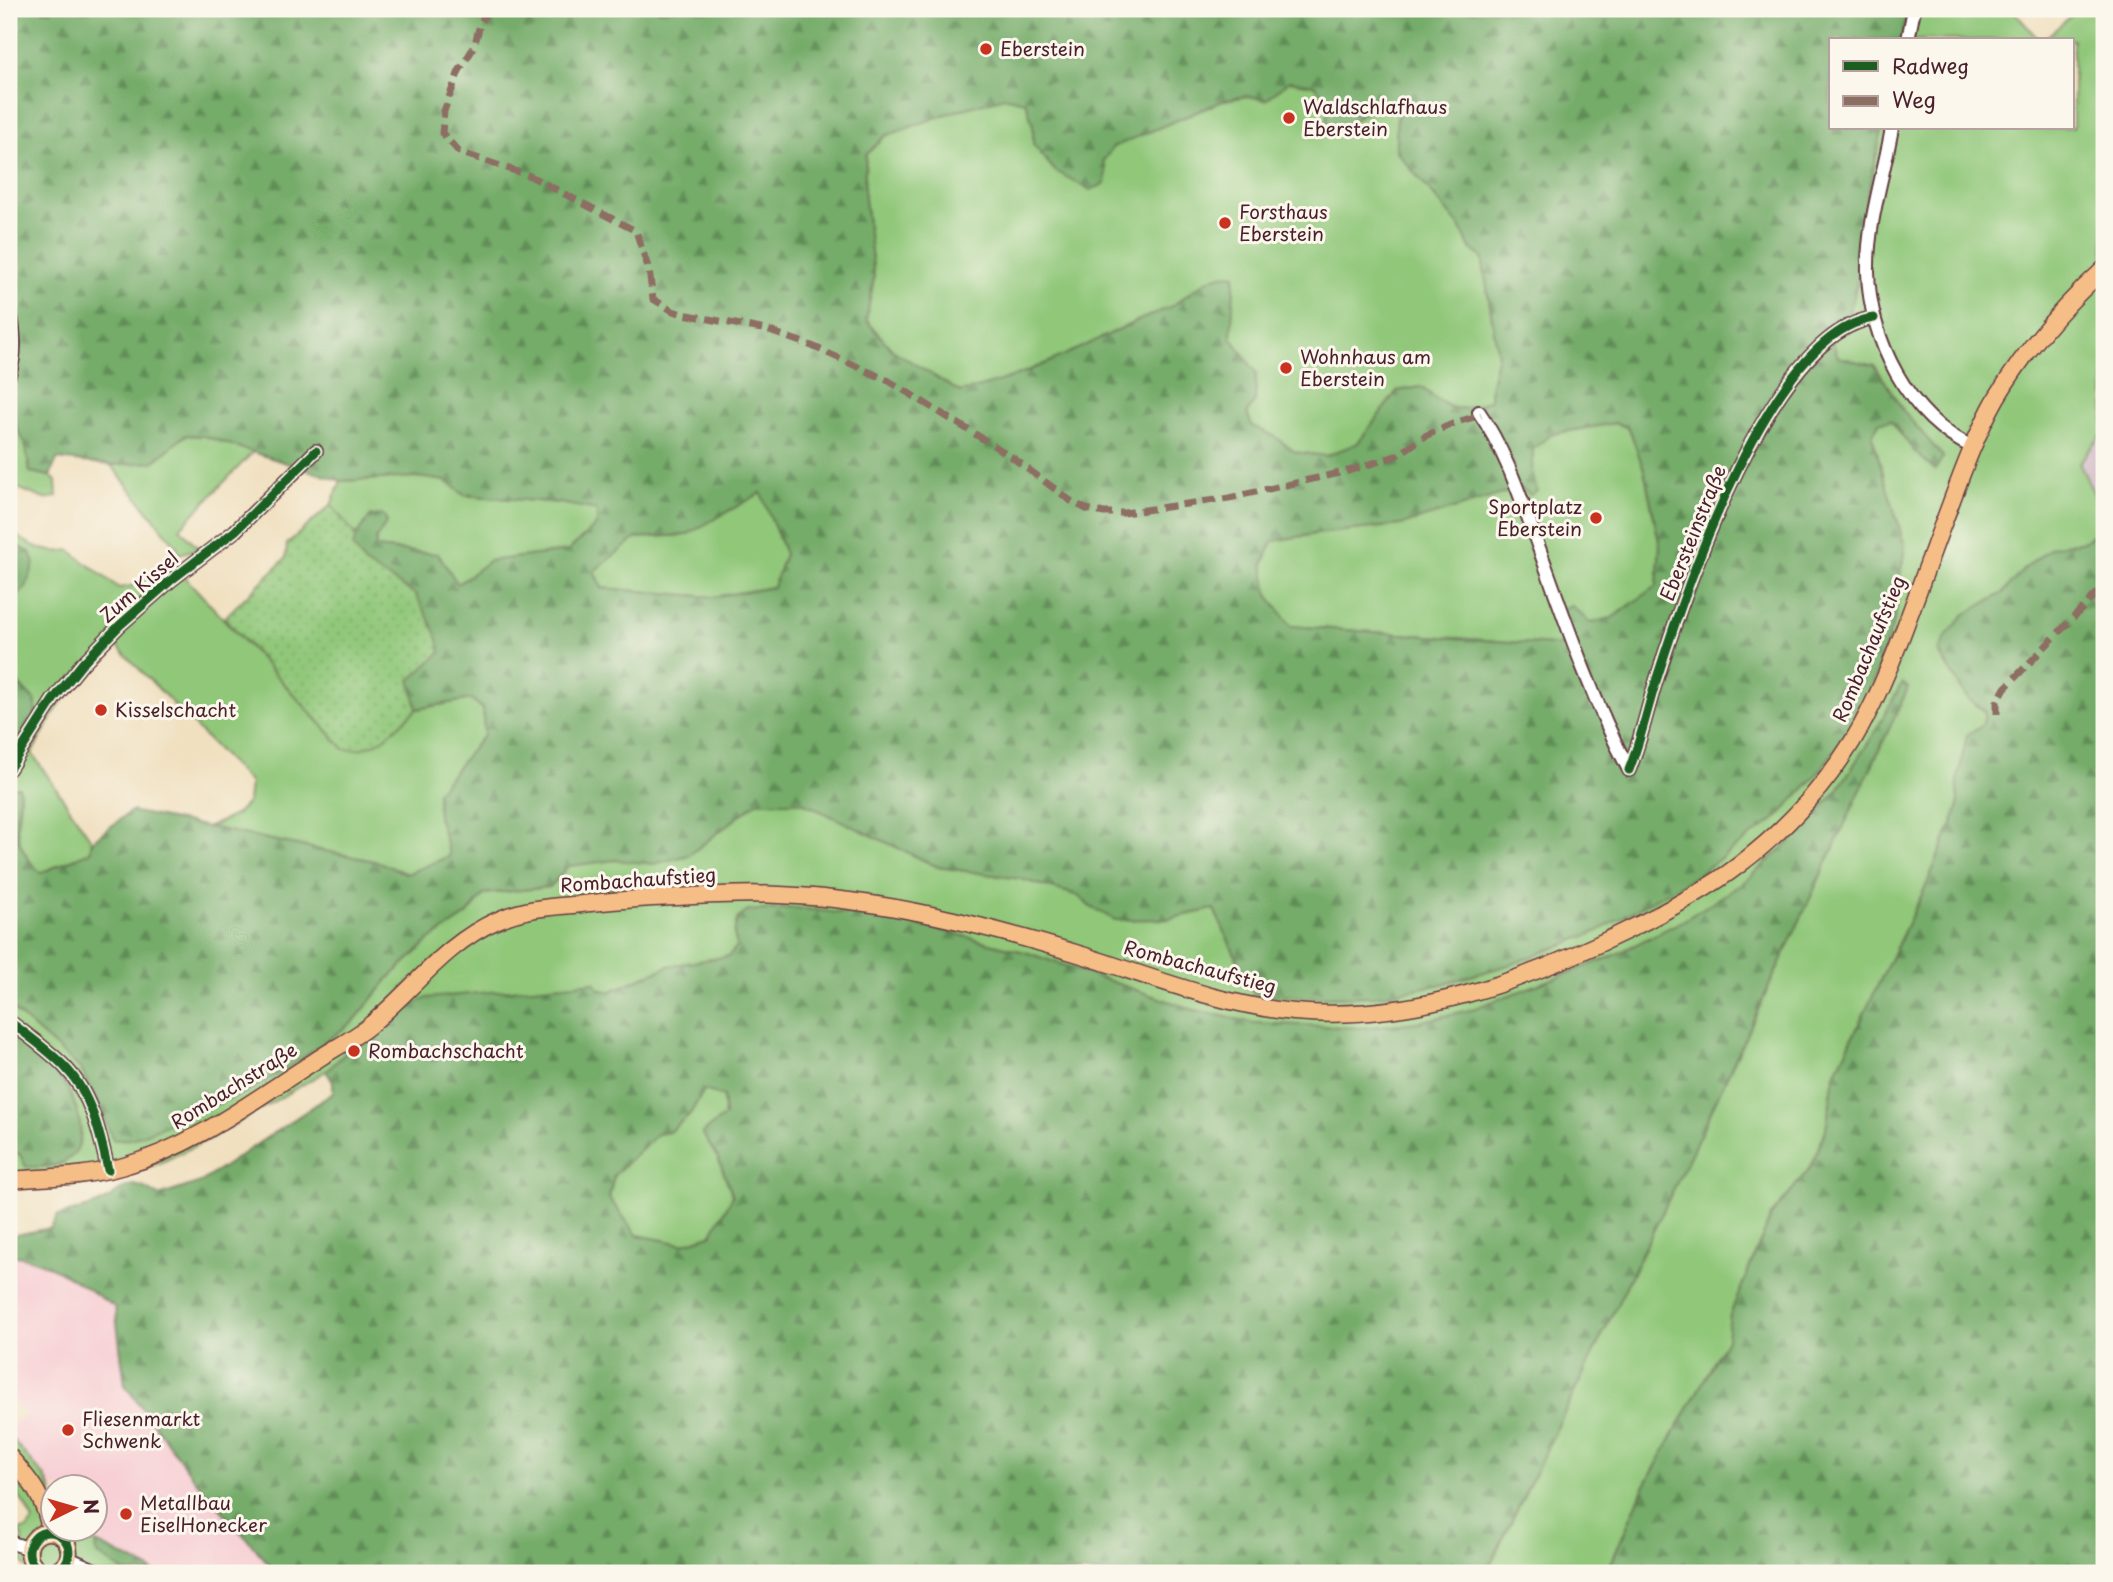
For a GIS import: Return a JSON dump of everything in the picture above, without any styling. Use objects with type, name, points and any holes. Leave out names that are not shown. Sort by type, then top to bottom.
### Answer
[{"type":"main road","name":"Rombachaufstieg","points":[[353,1038],[400,998],[445,953],[466,937],[495,921],[518,912],[541,908],[671,897],[782,895],[894,908],[981,926],[1230,1001],[1291,1012],[1381,1012],[1439,1001],[1520,978],[1598,945],[1698,894],[1740,864],[1776,834],[1829,775],[1856,736],[1886,672],[1973,447],[1994,403],[2017,365],[2064,308],[2104,269]]},
{"type":"main road","name":"Rombachstraße","points":[[9,1180],[108,1170],[167,1151],[201,1134],[353,1038]]},
{"type":"main road","points":[[9,1456],[38,1492]]},
{"type":"main road","points":[[38,1536],[30,1549],[33,1563],[46,1572],[61,1568],[68,1558],[66,1544]]},
{"type":"street","points":[[1908,38],[1914,9]]},
{"type":"street","points":[[1892,130],[1873,225],[1868,271],[1874,317],[1883,345],[1898,376],[1917,404],[1954,439],[1973,447]]},
{"type":"street","points":[[9,306],[15,343],[9,375]]},
{"type":"street","name":"Ebersteinstraße","points":[[1480,413],[1519,493],[1597,701],[1629,770],[1639,745],[1656,679],[1725,492],[1755,435],[1784,388],[1822,343],[1841,329],[1862,319],[1874,317]]},
{"type":"street","name":"Zum Kissel","points":[[9,769],[54,700],[82,664],[120,625],[170,581],[235,531],[316,452]]},
{"type":"street","points":[[9,1021],[44,1048],[75,1079],[96,1122],[108,1170]]},
{"type":"street","points":[[9,1542],[30,1549]]},
{"type":"street","points":[[68,1558],[102,1573]]},
{"type":"shaded area","points":[[2104,432],[2104,514],[2079,463]]},
{"type":"shaded area","points":[[9,1255],[28,1256],[46,1264],[115,1307],[125,1386],[196,1481],[277,1573],[154,1573],[121,1553],[98,1544],[108,1544],[108,1474],[42,1474],[9,1436],[9,1425],[25,1416],[24,1411],[9,1401]]},
{"type":"green space","points":[[9,9],[1908,9],[1901,38],[1829,38],[1829,130],[1882,130],[1863,217],[1858,281],[1849,313],[1828,331],[1838,357],[1875,366],[1904,412],[1943,457],[1935,470],[1916,453],[1891,421],[1879,422],[1872,436],[1905,547],[1896,615],[1866,703],[1819,772],[1778,817],[1696,876],[1596,932],[1512,964],[1442,984],[1377,996],[1308,997],[1253,994],[1214,909],[1167,919],[1115,920],[1089,906],[1080,896],[1021,879],[938,867],[802,802],[757,802],[689,855],[654,864],[615,860],[568,866],[550,887],[484,894],[467,915],[431,939],[390,977],[354,1021],[297,1062],[247,1092],[132,1139],[113,1140],[81,1069],[9,1006],[9,787],[19,787],[18,836],[25,854],[41,873],[90,852],[92,841],[131,811],[379,862],[407,874],[450,856],[438,816],[437,792],[484,735],[483,709],[471,699],[417,709],[410,680],[441,652],[416,595],[364,563],[353,546],[356,536],[371,516],[383,515],[387,522],[376,539],[376,548],[438,554],[458,584],[489,561],[568,551],[597,524],[597,510],[560,503],[464,495],[446,481],[417,477],[341,481],[204,436],[185,435],[153,462],[111,465],[57,459],[50,476],[30,472],[25,443],[14,422],[9,425]],"holes":[[[1289,81],[1314,85],[1329,100],[1323,132],[1329,136],[1382,102],[1397,111],[1396,151],[1461,228],[1469,247],[1482,257],[1498,355],[1490,400],[1461,409],[1447,405],[1421,387],[1397,391],[1358,443],[1326,456],[1295,452],[1274,436],[1252,426],[1247,413],[1255,401],[1256,373],[1231,337],[1235,275],[1227,274],[1211,279],[1166,309],[1049,362],[960,392],[892,350],[866,320],[874,278],[864,190],[866,155],[885,136],[1004,97],[1026,102],[1033,126],[1033,144],[1054,170],[1090,190],[1105,184],[1106,170],[1103,161],[1113,147],[1225,100],[1247,96],[1266,100]],[[1615,423],[1629,428],[1644,470],[1660,546],[1657,586],[1612,618],[1590,623],[1571,605],[1555,613],[1566,646],[1291,626],[1268,595],[1263,564],[1273,541],[1401,525],[1521,488],[1530,495],[1537,491],[1532,473],[1533,449],[1552,434]],[[761,493],[785,554],[773,587],[713,597],[602,588],[594,571],[636,538],[686,535]]]},
{"type":"green space","points":[[1908,9],[2012,9],[2037,38],[1901,38]]},
{"type":"green space","points":[[2079,9],[2104,9],[2104,432],[2079,463],[2104,514],[2104,541],[2092,535],[2085,541],[2052,547],[2025,568],[2003,593],[1964,615],[1939,653],[1968,699],[1985,711],[1983,724],[1958,778],[1958,809],[1927,884],[1834,1076],[1826,1129],[1810,1168],[1771,1216],[1730,1315],[1727,1339],[1643,1489],[1607,1573],[1486,1573],[1696,1143],[1908,688],[1902,683],[1874,734],[1837,791],[1791,841],[1742,884],[1681,922],[1611,957],[1470,1010],[1419,1022],[1363,1028],[1254,1023],[1194,1010],[1028,953],[929,927],[796,908],[748,911],[734,934],[737,946],[729,956],[669,966],[609,992],[599,989],[594,982],[404,1009],[374,1036],[347,1052],[326,1071],[211,1138],[162,1162],[125,1176],[72,1185],[9,1188],[9,1151],[20,1154],[26,1167],[59,1164],[74,1154],[80,1129],[73,1101],[59,1076],[9,1032],[9,1006],[81,1069],[113,1140],[247,1092],[297,1062],[354,1021],[390,977],[431,939],[467,915],[484,894],[550,887],[568,866],[615,860],[654,863],[689,855],[757,802],[802,802],[938,867],[1021,879],[1080,896],[1089,906],[1167,919],[1214,909],[1254,994],[1308,997],[1377,996],[1442,984],[1512,964],[1596,932],[1866,703],[1896,615],[1905,547],[1872,436],[1879,422],[1891,421],[1916,453],[1943,457],[1904,412],[1875,366],[1838,357],[1827,331],[1849,313],[1858,281],[1863,217],[1882,130],[2074,130],[2074,38],[2045,38]]},
{"type":"green space","points":[[1289,81],[1314,85],[1329,100],[1324,132],[1339,131],[1382,102],[1397,111],[1396,151],[1461,228],[1469,247],[1482,256],[1498,355],[1490,400],[1461,409],[1447,405],[1421,387],[1397,391],[1358,444],[1326,456],[1295,452],[1274,436],[1252,426],[1247,413],[1255,401],[1256,373],[1231,337],[1231,319],[1208,280],[1172,306],[1086,347],[992,385],[960,392],[892,350],[866,320],[874,278],[864,190],[866,155],[885,136],[1004,97],[1026,102],[1033,126],[1033,144],[1106,170],[1103,161],[1112,147],[1225,100],[1247,96],[1266,99]]},
{"type":"green space","points":[[14,421],[25,443],[30,472],[50,476],[56,481],[57,497],[44,499],[18,488],[9,493],[9,425]]},
{"type":"green space","points":[[1615,423],[1629,428],[1644,470],[1660,546],[1657,586],[1612,618],[1590,623],[1567,646],[1291,626],[1268,595],[1263,564],[1273,541],[1401,525],[1521,488],[1537,491],[1532,473],[1532,449],[1552,434]]},
{"type":"green space","points":[[186,435],[204,436],[253,452],[180,528],[199,549],[178,554],[178,548],[111,465],[153,462]]},
{"type":"green space","points":[[417,477],[446,481],[464,495],[597,509],[597,524],[568,551],[489,561],[458,585],[438,555],[376,548],[376,539],[387,522],[371,516],[356,536],[331,505],[341,481]]},
{"type":"green space","points":[[761,492],[785,554],[773,587],[713,597],[602,588],[593,571],[636,538],[686,535]]},
{"type":"green space","points":[[331,505],[356,536],[353,546],[364,563],[416,595],[436,633],[441,652],[410,680],[417,709],[384,738],[356,749],[344,749],[224,618],[286,558],[287,544]]},
{"type":"green space","points":[[9,531],[45,550],[69,550],[119,588],[132,586],[169,560],[344,749],[380,741],[417,709],[471,699],[483,709],[484,735],[437,792],[438,816],[450,856],[407,874],[378,862],[209,827],[235,815],[248,802],[250,783],[115,644],[60,703],[32,753],[92,841],[90,852],[41,873],[28,858],[19,840],[19,787],[9,787],[9,758],[35,718],[36,702],[9,675],[9,607],[27,585],[30,552],[9,543]]},
{"type":"green space","points":[[2092,535],[2104,541],[2104,1573],[1607,1573],[1643,1489],[1727,1339],[1730,1315],[1771,1216],[1811,1167],[1826,1129],[1834,1076],[1927,884],[1958,809],[1958,778],[1967,735],[1983,724],[1985,711],[1968,699],[1939,652],[1947,635],[1964,615],[2003,593],[2025,568],[2052,547],[2085,541]]},
{"type":"green space","points":[[9,543],[30,552],[34,564],[27,585],[9,607]]},
{"type":"green space","points":[[9,675],[36,702],[35,717],[9,758]]},
{"type":"green space","points":[[1902,683],[1908,688],[1696,1143],[1486,1573],[277,1573],[196,1481],[125,1385],[115,1307],[51,1267],[24,1257],[9,1255],[9,1236],[51,1228],[57,1216],[95,1205],[128,1186],[140,1186],[159,1196],[201,1182],[333,1093],[333,1082],[326,1071],[347,1052],[374,1036],[404,1009],[427,998],[595,982],[599,989],[609,992],[669,966],[729,956],[737,946],[734,934],[737,919],[748,911],[796,908],[929,927],[1028,953],[1194,1010],[1254,1023],[1363,1028],[1419,1022],[1470,1010],[1611,957],[1681,922],[1742,884],[1791,841],[1837,791],[1874,734]],"holes":[[[704,1090],[723,1096],[725,1116],[702,1133],[718,1158],[733,1196],[711,1235],[682,1244],[637,1235],[609,1198],[614,1175],[657,1134],[669,1132],[690,1114]]]},
{"type":"green space","points":[[9,1032],[51,1067],[73,1101],[78,1115],[79,1142],[74,1154],[64,1162],[45,1167],[26,1167],[20,1154],[9,1151]]},
{"type":"green space","points":[[704,1090],[723,1095],[725,1116],[702,1133],[718,1158],[733,1196],[711,1235],[682,1244],[637,1235],[609,1198],[614,1175],[657,1134],[669,1132],[690,1114]]},
{"type":"green space","points":[[9,1436],[42,1474],[38,1474],[38,1544],[77,1544],[79,1547],[83,1544],[98,1544],[95,1548],[126,1573],[30,1573],[19,1557],[23,1535],[9,1531],[9,1527],[27,1529],[33,1521],[9,1483]]},
{"type":"green space","points":[[98,1544],[154,1573],[126,1573],[97,1554],[95,1548]]},
{"type":"marked path","points":[[489,9],[481,21],[474,47],[459,71],[444,111],[442,133],[459,152],[530,176],[636,231],[649,270],[653,299],[673,311],[767,330],[812,346],[889,381],[1009,455],[1086,509],[1124,513],[1229,498],[1348,471],[1396,456],[1427,435],[1481,415]]},
{"type":"marked path","points":[[1997,714],[1997,702],[2005,688],[2104,586]]},
{"type":"cycle path","points":[[1629,770],[1688,586],[1737,470],[1767,414],[1801,367],[1836,334],[1874,318]]},
{"type":"cycle path","points":[[9,769],[53,700],[82,664],[120,625],[170,581],[235,531],[316,451]]},
{"type":"cycle path","points":[[9,1021],[57,1060],[81,1088],[98,1128],[108,1170]]},
{"type":"cycle path","points":[[49,1532],[63,1538],[69,1552],[63,1566],[49,1572],[35,1566],[29,1552],[35,1538],[49,1532]]},
{"type":"place","name":"Eberstein","points":[[986,49]]},
{"type":"place","name":"Waldschlafhaus Eberstein","points":[[1289,118]]},
{"type":"place","name":"Forsthaus Eberstein","points":[[1225,223]]},
{"type":"place","name":"Wohnhaus am Eberstein","points":[[1286,368]]},
{"type":"place","name":"Sportplatz Eberstein","points":[[1596,518]]},
{"type":"place","name":"Kisselschacht","points":[[101,710]]},
{"type":"place","name":"Rombachschacht","points":[[354,1051]]},
{"type":"place","name":"Fliesenmarkt Schwenk","points":[[68,1430]]},
{"type":"place","name":"Metallbau EiselHonecker","points":[[126,1514]]}]
